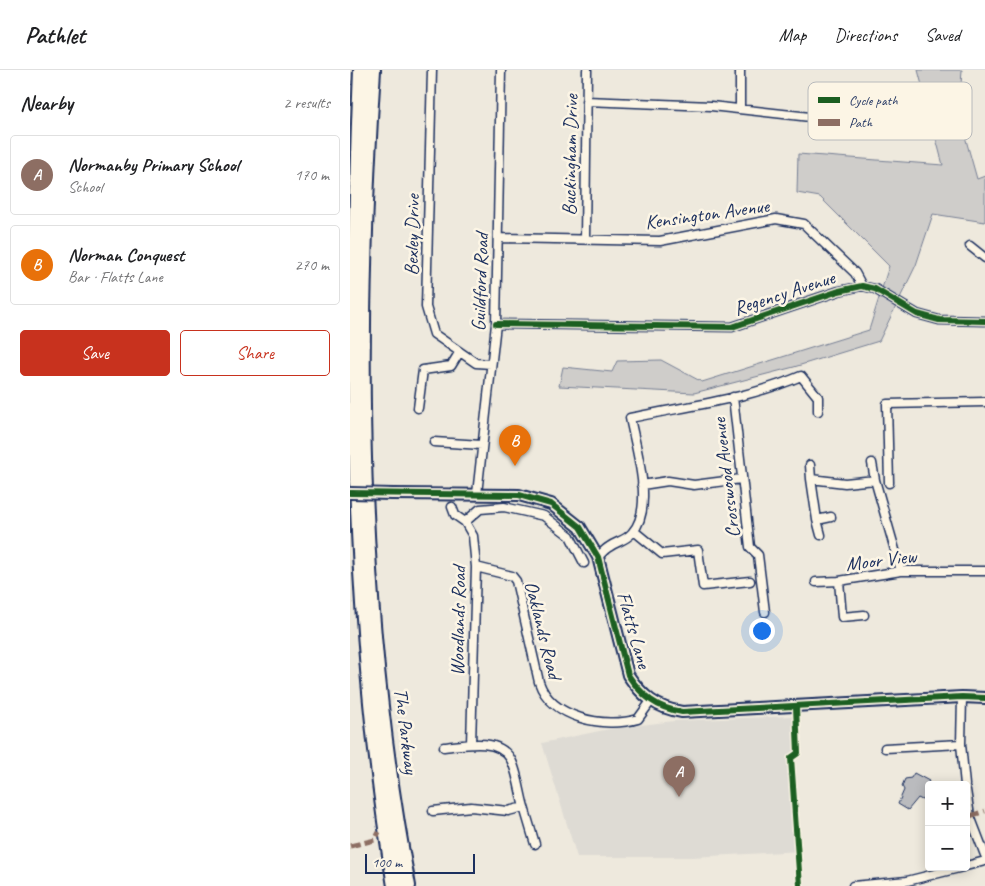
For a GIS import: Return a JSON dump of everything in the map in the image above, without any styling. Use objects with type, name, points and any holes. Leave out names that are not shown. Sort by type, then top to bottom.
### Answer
[{"type":"highway","name":"The Parkway","points":[[361,70],[352,256],[354,520],[365,672],[382,810],[395,886]]},
{"type":"highway","name":"The Parkway","points":[[374,70],[365,252],[364,438],[374,627],[384,726],[408,886]]},
{"type":"street","name":"Bexley Drive","points":[[432,70],[426,307],[434,334],[476,363],[491,364]]},
{"type":"street","name":"Guildford Road","points":[[477,494],[496,324],[501,70]]},
{"type":"street","name":"Buckingham Drive","points":[[585,239],[587,70]]},
{"type":"street","points":[[740,70],[740,108]]},
{"type":"street","points":[[586,101],[740,108],[808,116]]},
{"type":"street","name":"Kensington Avenue","points":[[498,238],[660,241],[776,219],[804,224],[856,273],[862,286]]},
{"type":"street","points":[[970,246],[985,258]]},
{"type":"street","name":"Regency Avenue","points":[[496,324],[732,327],[839,291],[862,286],[875,289],[917,314],[939,320],[985,321]]},
{"type":"street","points":[[418,408],[423,370],[451,366],[459,353]]},
{"type":"street","points":[[598,558],[609,547],[624,541],[634,531],[643,510],[642,485],[630,418],[782,385],[801,376],[818,397],[818,411]]},
{"type":"street","name":"Crosswood Avenue","points":[[733,397],[750,547],[758,555],[765,612]]},
{"type":"street","points":[[889,483],[887,404],[985,402]]},
{"type":"street","points":[[434,442],[482,445]]},
{"type":"street","points":[[872,463],[875,480],[901,571]]},
{"type":"street","points":[[810,465],[817,520],[821,534]]},
{"type":"street","points":[[811,479],[845,483],[875,480]]},
{"type":"street","points":[[642,485],[668,481],[694,485],[741,480]]},
{"type":"street","name":"Flatts Lane","points":[[350,493],[519,495],[551,504],[580,527],[598,558],[628,675],[638,691],[651,702],[668,710],[682,712],[962,696],[985,698]]},
{"type":"street","points":[[529,512],[532,499]]},
{"type":"street","name":"Woodlands Road","points":[[452,507],[455,515],[465,522],[474,536],[476,567],[471,744]]},
{"type":"street","points":[[465,522],[480,510],[504,507],[544,516],[570,536],[584,563]]},
{"type":"street","points":[[817,520],[831,517]]},
{"type":"street","name":"Crosswood Avenue","points":[[634,531],[662,554],[698,550],[703,586],[750,581]]},
{"type":"street","name":"Oaklands Road","points":[[476,567],[512,576],[516,580],[543,695],[555,705],[569,713],[606,723],[638,719],[651,702]]},
{"type":"street","name":"Moor View","points":[[864,615],[842,617],[838,581],[901,571],[985,571]]},
{"type":"street","points":[[816,582],[838,581]]},
{"type":"street","points":[[962,696],[962,744],[965,781]]},
{"type":"street","points":[[444,747],[471,744],[487,745],[500,749],[510,758],[535,844]]},
{"type":"street","points":[[885,748],[962,744]]},
{"type":"street","points":[[433,811],[471,807],[508,811],[524,807]]},
{"type":"street","points":[[970,816],[985,855]]},
{"type":"street","points":[[970,866],[985,861]]},
{"type":"street","points":[[853,886],[907,881],[948,871]]},
{"type":"shaded area","points":[[918,70],[962,70],[961,82],[921,82]]},
{"type":"shaded area","points":[[936,140],[966,140],[977,179],[985,176],[985,222],[933,214],[916,265],[879,341],[794,367],[694,393],[559,386],[563,367],[612,372],[617,361],[661,360],[702,382],[869,330],[889,266],[820,197],[797,193],[798,154],[943,165]]},
{"type":"shaded area","points":[[793,716],[801,851],[692,857],[577,857],[542,743],[609,729],[674,721]]},
{"type":"building","points":[[914,773],[929,781],[925,781],[925,799],[922,800],[918,798],[908,810],[898,804],[904,790],[902,786],[905,779],[911,778]]},
{"type":"marked path","points":[[970,816],[985,811]]},
{"type":"marked path","points":[[350,846],[375,840],[379,832]]},
{"type":"cycle path","points":[[496,324],[732,327],[839,291],[862,286],[875,289],[917,314],[939,320],[985,321]]},
{"type":"cycle path","points":[[350,493],[519,495],[551,504],[580,527],[598,557],[628,675],[650,700],[673,710],[682,712],[962,697],[985,698]]},
{"type":"cycle path","points":[[796,707],[798,753],[791,758],[800,886]]},
{"type":"place","name":"Norman Conquest","points":[[515,466]]},
{"type":"place","name":"Normanby Primary School","points":[[679,797]]}]
